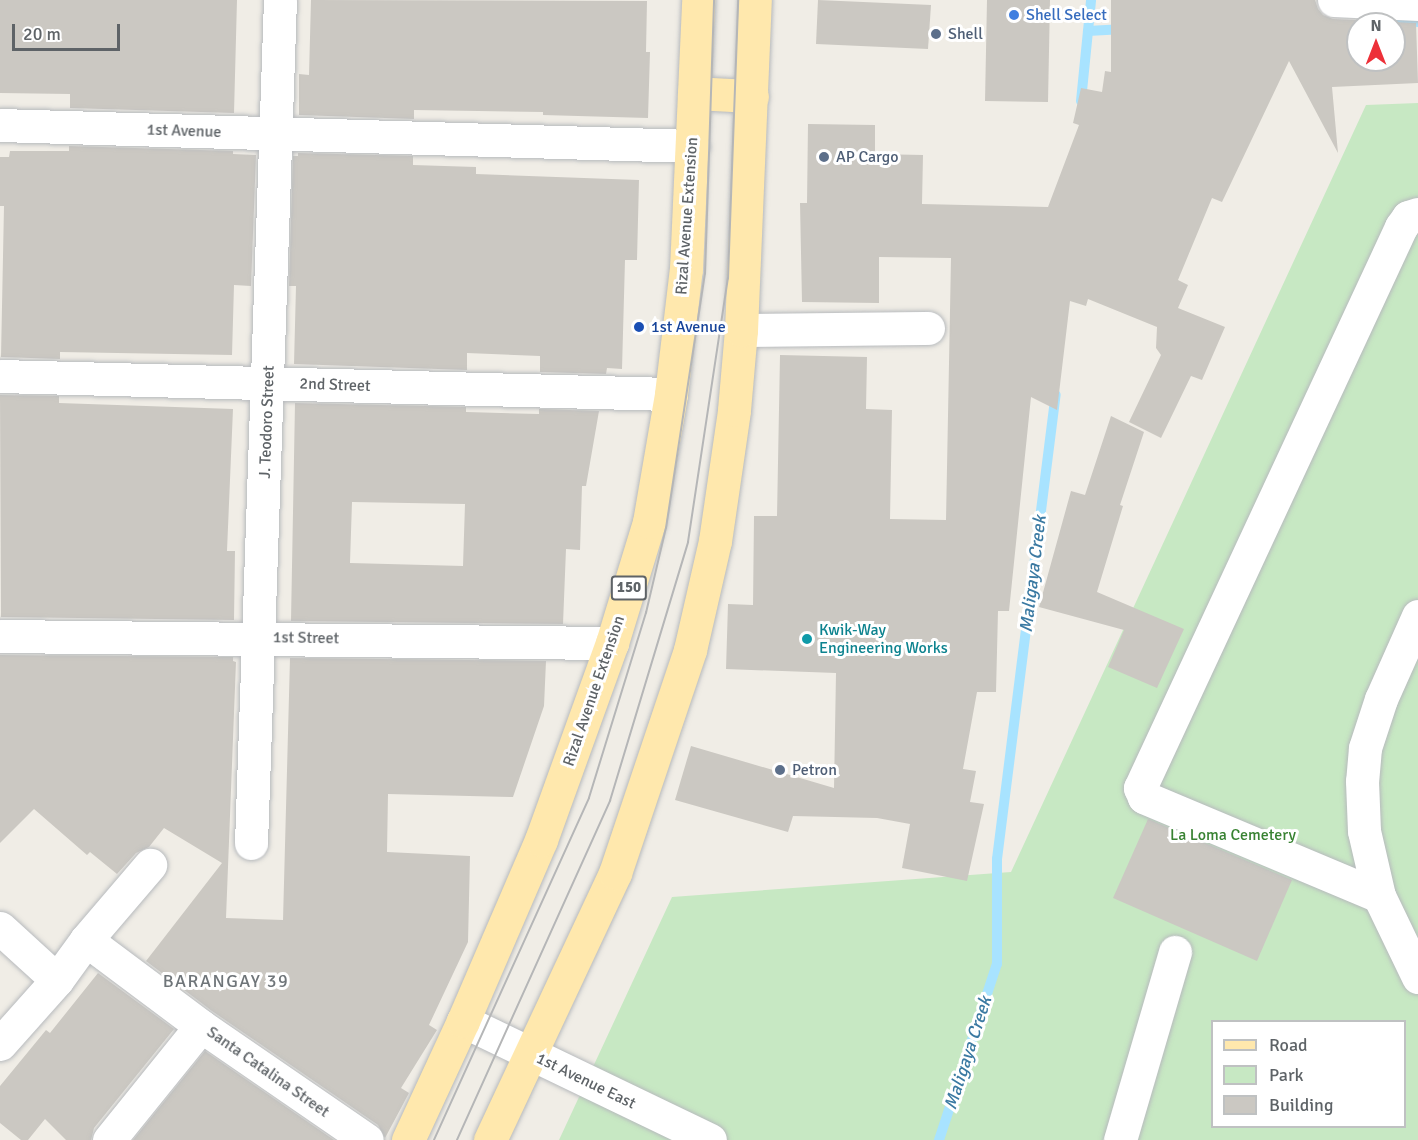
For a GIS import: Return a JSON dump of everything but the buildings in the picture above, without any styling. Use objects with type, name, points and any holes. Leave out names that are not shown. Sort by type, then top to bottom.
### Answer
[{"type":"main road","name":"Rizal Avenue Extension","points":[[408,1140],[463,1021],[541,840],[612,643],[649,522],[670,394],[686,268],[698,0]]},
{"type":"main road","points":[[490,1140],[532,1055],[615,873],[690,650],[715,541],[734,410],[741,330],[755,0]]},
{"type":"main road","points":[[694,93],[752,96]]},
{"type":"street","name":"J. Teodoro Street","points":[[251,843],[260,638],[280,0]]},
{"type":"street","points":[[1334,0],[1418,4]]},
{"type":"street","name":"1st Avenue","points":[[0,124],[276,135],[693,147]]},
{"type":"street","points":[[1379,896],[1144,797],[1140,788],[1401,227],[1408,217],[1418,214]]},
{"type":"street","points":[[741,330],[928,328]]},
{"type":"street","name":"2nd Street","points":[[0,376],[670,394]]},
{"type":"street","points":[[1418,616],[1381,699],[1365,748],[1362,781],[1364,831],[1379,896],[1418,977]]},
{"type":"street","name":"1st Street","points":[[0,636],[612,643]]},
{"type":"street","points":[[0,1044],[57,980],[86,940],[150,865]]},
{"type":"street","points":[[0,928],[57,980]]},
{"type":"street","points":[[86,940],[201,1026]]},
{"type":"street","points":[[1119,1140],[1175,952]]},
{"type":"street","name":"1st Avenue East","points":[[463,1021],[710,1140]]},
{"type":"street","name":"Santa Catalina Street","points":[[109,1140],[201,1026],[367,1140]]},
{"type":"green space","name":"La Loma Cemetery","points":[[1418,103],[1418,1140],[559,1140],[672,897],[1011,872],[1366,105]]},
{"type":"waterway","name":"Maligaya Creek","points":[[1081,101],[1091,0]]},
{"type":"waterway","points":[[1406,21],[1418,22]]},
{"type":"waterway","points":[[1088,31],[1124,29]]},
{"type":"waterway","name":"Maligaya Creek","points":[[939,1140],[997,964],[997,859],[1056,395]]},
{"type":"tram line","points":[[434,1140],[589,798],[646,613],[666,528],[705,274],[714,0]]},
{"type":"tram line","points":[[457,1140],[610,801],[688,542],[728,279],[738,0]]},
{"type":"place","name":"Shell Select","points":[[1014,15]]},
{"type":"place","name":"Shell","points":[[936,34]]},
{"type":"place","name":"AP Cargo","points":[[824,157]]},
{"type":"place","name":"1st Avenue","points":[[639,327]]},
{"type":"place","name":"Kwik-Way Engineering Works","points":[[807,639]]},
{"type":"place","name":"Petron","points":[[780,770]]},
{"type":"district","name":"BARANGAY 39","points":[[226,981]]}]
